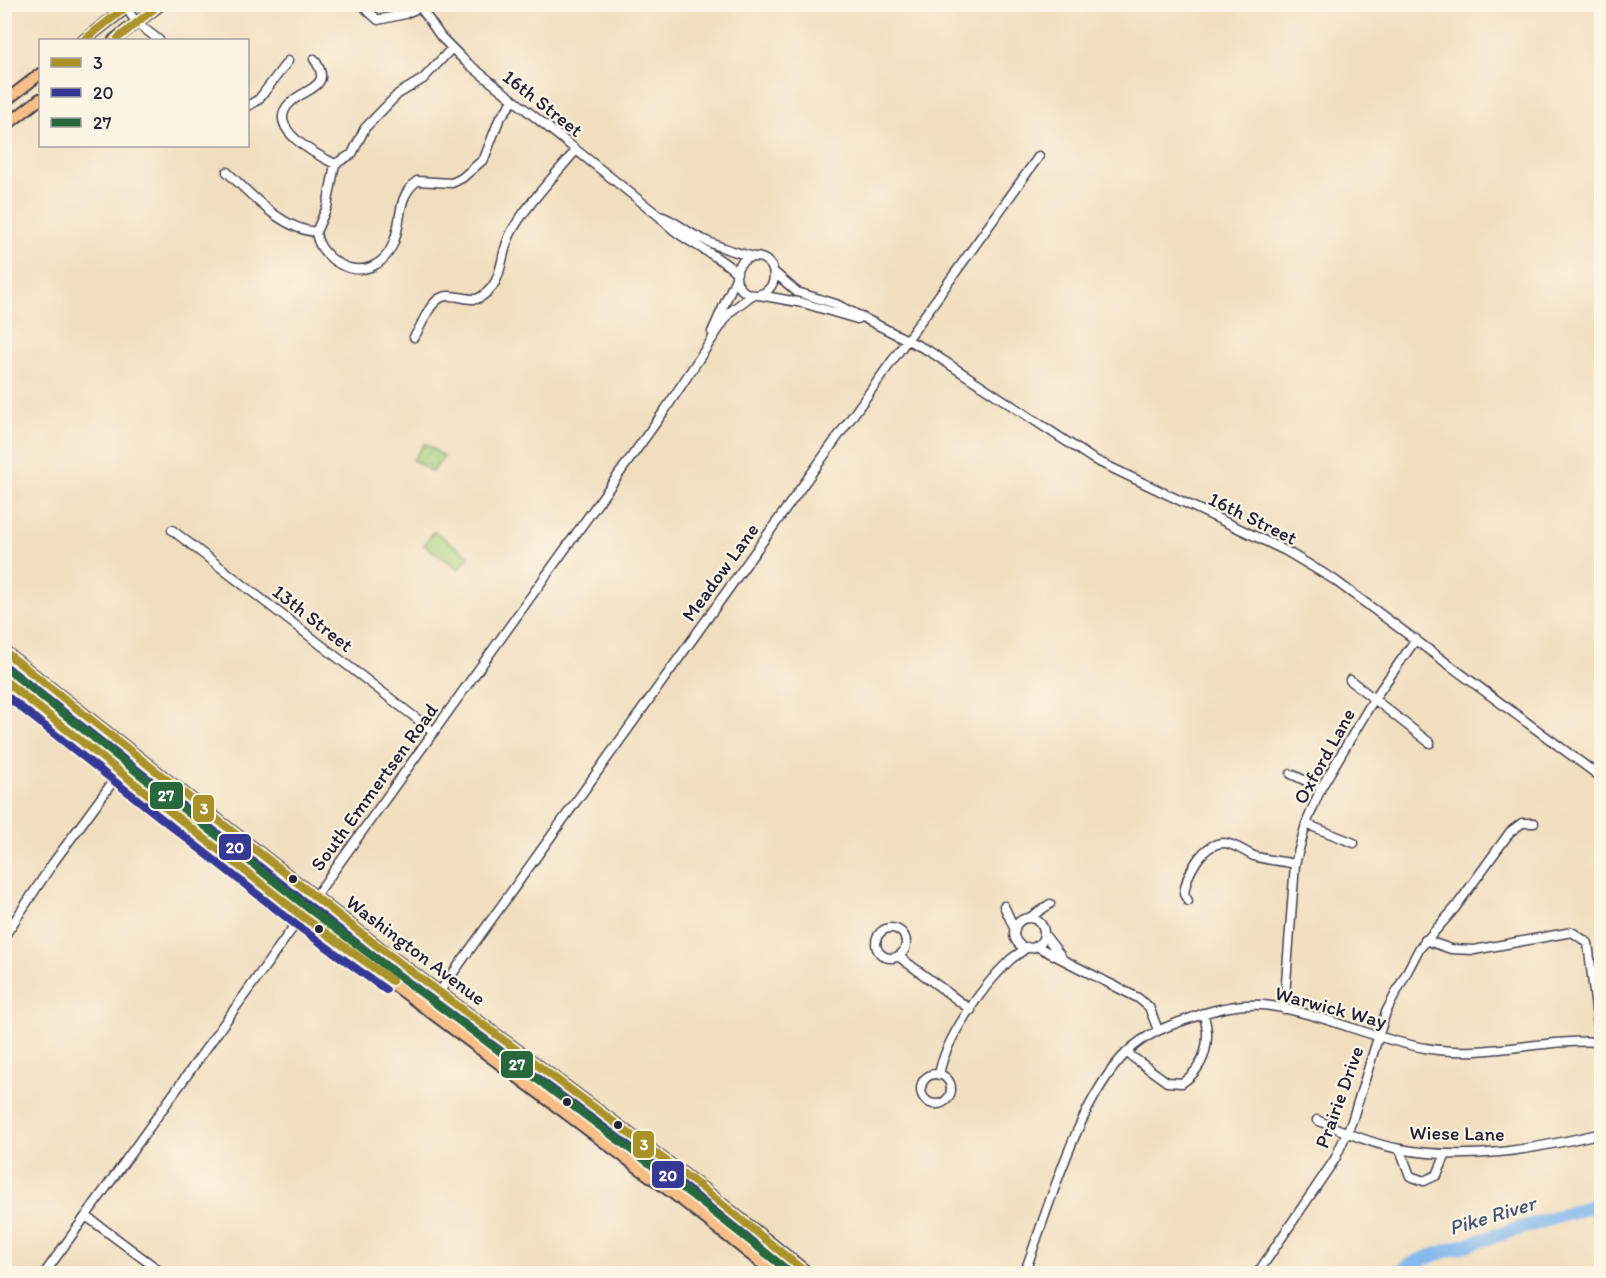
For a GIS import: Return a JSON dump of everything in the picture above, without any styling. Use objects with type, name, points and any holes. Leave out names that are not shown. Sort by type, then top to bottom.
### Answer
[{"type":"main road","points":[[115,39],[161,4]]},
{"type":"main road","points":[[85,39],[129,7]]},
{"type":"main road","points":[[4,102],[39,75]]},
{"type":"main road","points":[[5,125],[39,100]]},
{"type":"main road","name":"Washington Avenue","points":[[4,651],[315,897],[692,1180],[809,1274]]},
{"type":"main road","name":"Washington Avenue","points":[[4,680],[302,916],[428,1008],[713,1224],[775,1274]]},
{"type":"main road","points":[[204,838],[251,861],[297,895],[305,898],[315,897]]},
{"type":"main road","points":[[302,916],[316,912],[358,941],[381,948]]},
{"type":"main road","points":[[713,1224],[775,1259],[796,1274]]},
{"type":"street","points":[[366,9],[378,20],[405,14],[419,6]]},
{"type":"street","name":"16th Street","points":[[419,6],[452,48],[513,101],[659,216],[673,232],[713,253],[737,276],[741,289],[755,295],[803,303],[869,322]]},
{"type":"street","points":[[129,7],[137,23],[158,39]]},
{"type":"street","points":[[452,48],[423,79],[398,94],[365,128],[351,154],[335,164],[327,207],[316,232],[322,250],[344,267],[354,271],[372,266],[392,244],[401,202],[408,188],[421,180],[452,183],[484,159],[500,120],[513,101]]},
{"type":"street","points":[[314,59],[321,72],[316,87],[290,103],[284,111],[283,122],[287,130],[310,151],[335,164]]},
{"type":"street","points":[[249,105],[259,99],[288,61]]},
{"type":"street","points":[[414,337],[425,321],[429,309],[440,298],[447,296],[477,299],[493,287],[500,273],[511,232],[576,150]]},
{"type":"street","name":"Meadow Lane","points":[[428,1008],[1039,156]]},
{"type":"street","points":[[227,172],[283,219],[300,228],[316,232]]},
{"type":"street","name":"16th Street","points":[[659,216],[673,220],[695,236],[721,248],[767,261],[774,272],[796,292],[836,304],[930,351],[1093,459],[1286,551],[1333,579],[1602,778]]},
{"type":"street","points":[[737,276],[744,261],[754,257]]},
{"type":"street","points":[[755,295],[772,284],[774,272]]},
{"type":"street","name":"South Emmertsen Road","points":[[707,347],[737,276]]},
{"type":"street","name":"South Emmertsen Road","points":[[44,1274],[434,732],[730,312],[755,295]]},
{"type":"street","name":"13th Street","points":[[172,530],[434,732]]},
{"type":"street","name":"Oxford Lane","points":[[1284,1009],[1295,864],[1306,824],[1321,788],[1374,699],[1416,639]]},
{"type":"street","points":[[1350,681],[1430,743]]},
{"type":"street","points":[[4,937],[53,863],[134,753]]},
{"type":"street","points":[[1291,774],[1321,788]]},
{"type":"street","name":"Prairie Drive","points":[[1257,1274],[1324,1177],[1347,1133],[1391,1001],[1425,940],[1455,908],[1509,832],[1522,823],[1534,823]]},
{"type":"street","points":[[1306,824],[1354,843]]},
{"type":"street","points":[[1188,901],[1184,894],[1185,884],[1197,860],[1211,846],[1225,843],[1256,857],[1295,864]]},
{"type":"street","points":[[1015,930],[1026,919],[1050,904],[1041,925],[1044,934],[1061,957]]},
{"type":"street","points":[[1010,960],[1010,951],[1016,939],[1015,930],[1004,906],[1041,925]]},
{"type":"street","points":[[1425,940],[1451,949],[1474,950],[1572,932],[1588,943],[1601,1042]]},
{"type":"street","points":[[939,1075],[942,1056],[950,1039],[971,1010],[1010,960],[1044,934]]},
{"type":"street","points":[[1016,939],[1061,957],[1144,1002],[1154,1016],[1158,1030]]},
{"type":"street","points":[[898,956],[971,1010]]},
{"type":"street","name":"Warwick Way","points":[[1024,1274],[1079,1129],[1108,1076],[1127,1053],[1158,1030],[1203,1013],[1248,1005],[1284,1009],[1425,1048],[1474,1052],[1550,1043],[1601,1042]]},
{"type":"street","points":[[1127,1053],[1167,1082],[1182,1083],[1202,1059],[1208,1047],[1209,1033],[1203,1013]]},
{"type":"street","name":"Wiese Lane","points":[[1317,1120],[1347,1133],[1400,1149],[1446,1154],[1520,1150],[1602,1133]]},
{"type":"street","points":[[1400,1149],[1410,1176],[1424,1182],[1437,1175],[1446,1154]]},
{"type":"street","points":[[86,1215],[164,1274]]},
{"type":"green space","points":[[425,443],[444,457],[432,472],[413,460]]},
{"type":"green space","points":[[434,531],[469,556],[459,569],[424,545]]},
{"type":"waterway","name":"Pike River","points":[[1396,1274],[1417,1261],[1446,1251],[1602,1203]]},
{"type":"transit line","name":"3","points":[[85,39],[130,4]]},
{"type":"transit line","name":"3","points":[[118,38],[160,4]]},
{"type":"transit line","name":"3","points":[[4,651],[380,948],[701,1187],[808,1274]]},
{"type":"transit line","name":"20","points":[[4,665],[373,956],[695,1195],[792,1274]]},
{"type":"transit line","name":"27","points":[[11,672],[308,908],[693,1196],[782,1266]]},
{"type":"transit line","name":"3","points":[[4,680],[302,916],[392,981]]},
{"type":"transit line","name":"20","points":[[4,694],[295,924],[386,990]]}]
